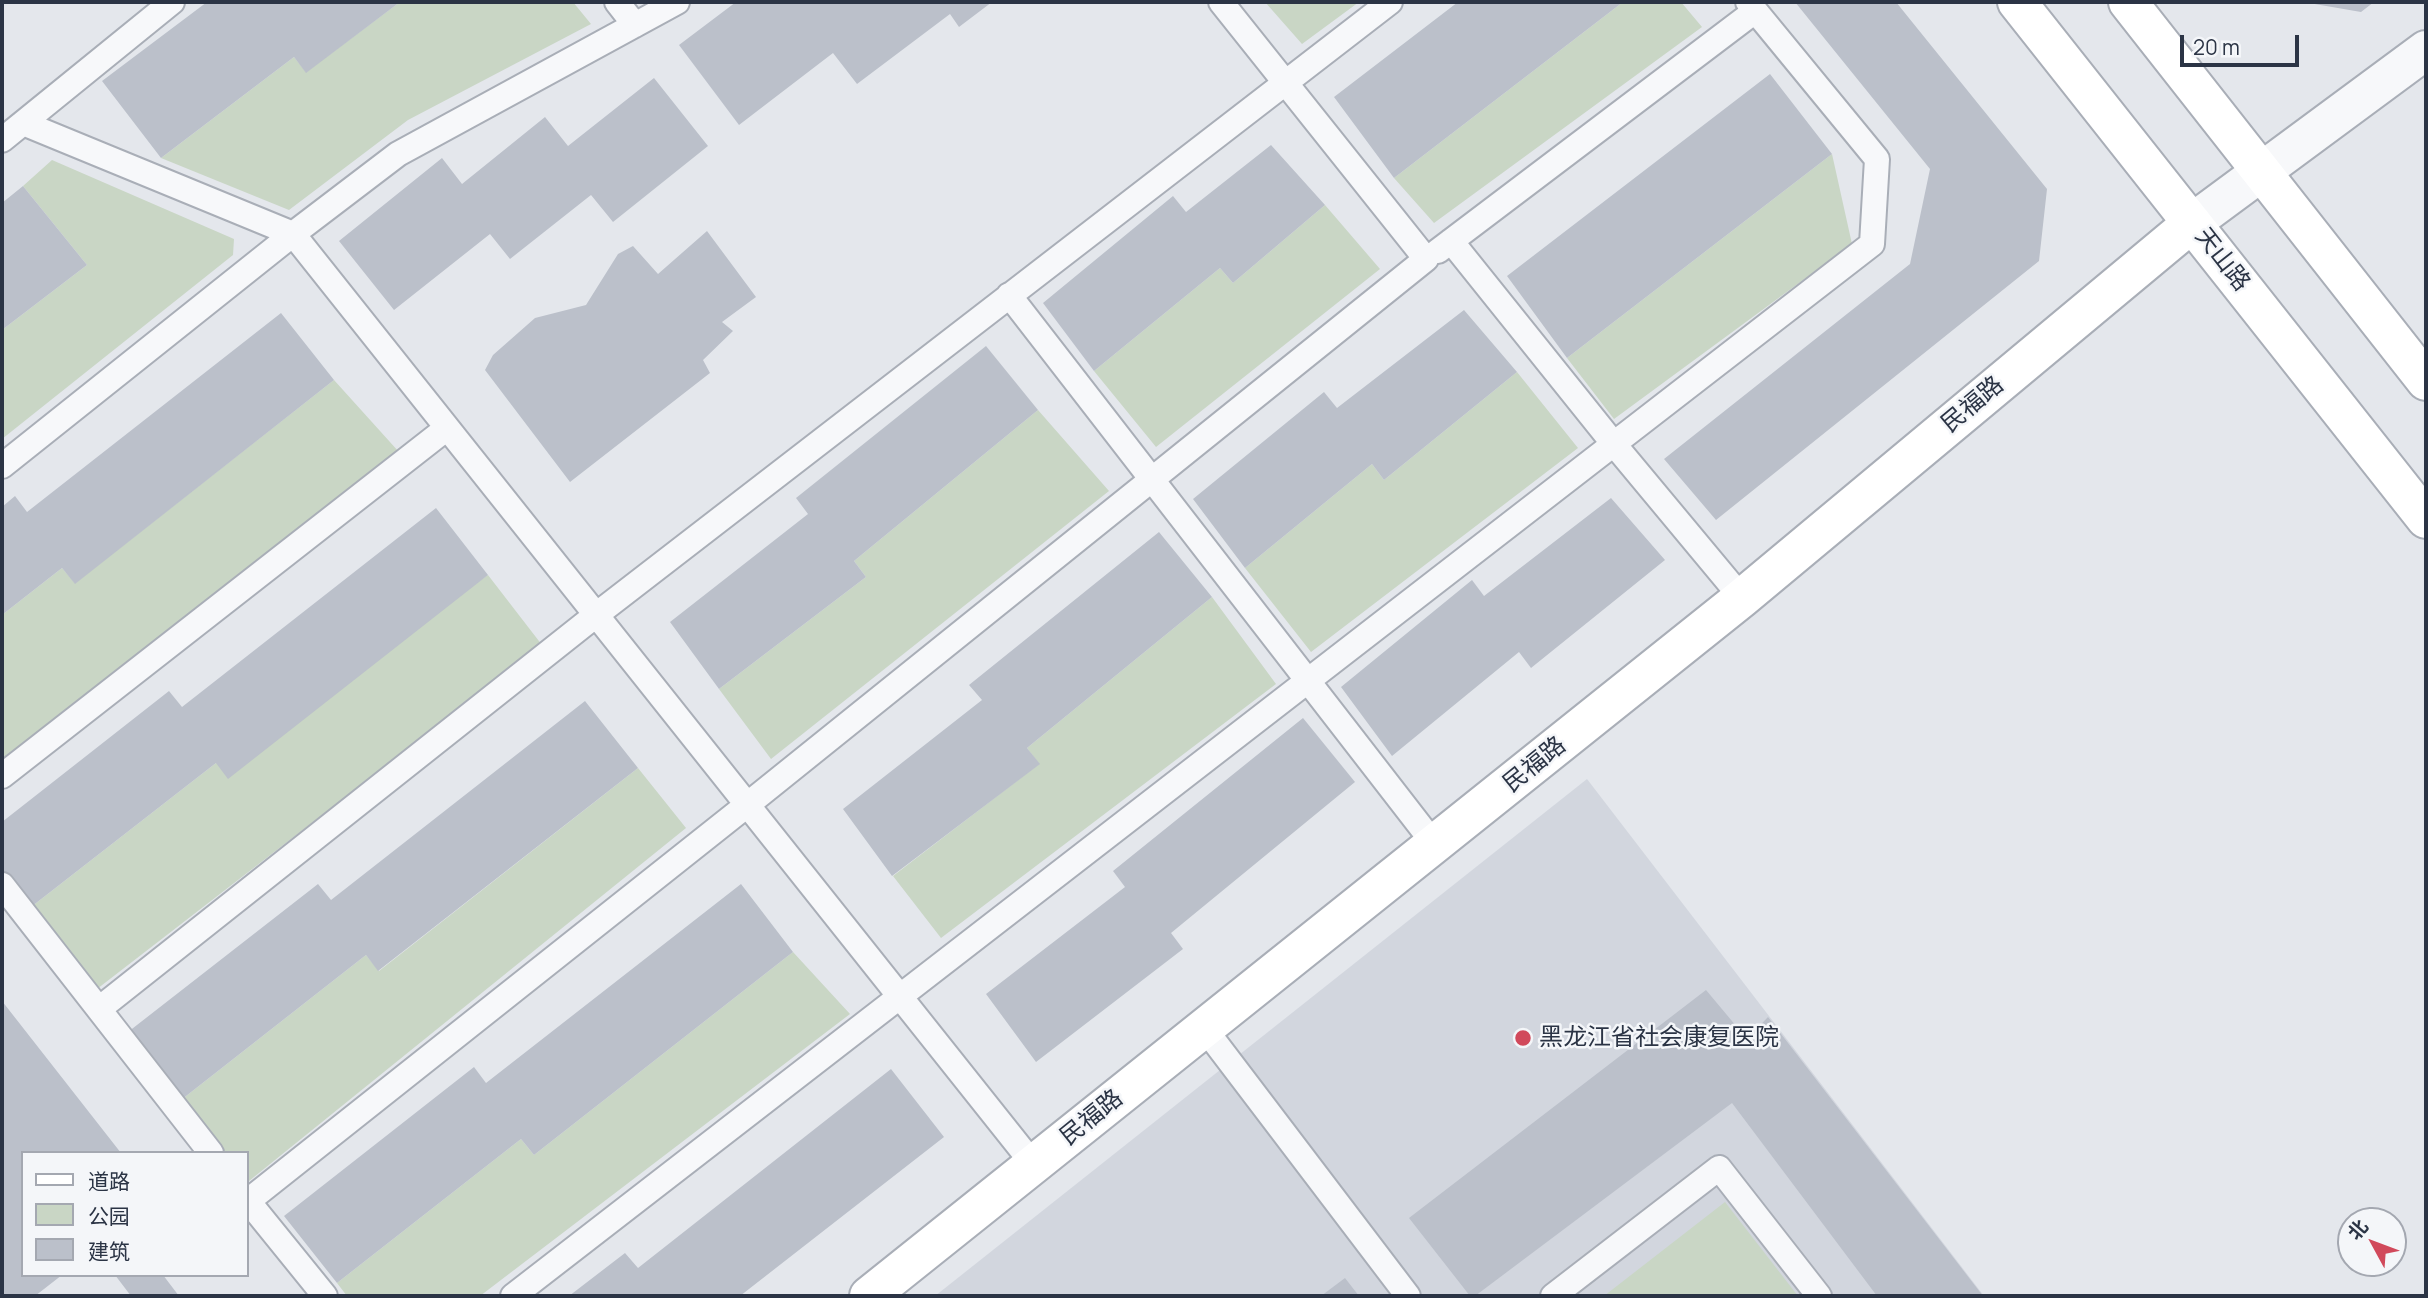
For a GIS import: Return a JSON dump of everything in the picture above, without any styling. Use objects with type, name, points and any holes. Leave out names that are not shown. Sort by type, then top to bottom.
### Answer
[{"type":"street","name":"天山路","points":[[2017,2],[2426,519]]},
{"type":"street","points":[[2129,2],[2426,381]]},
{"type":"street","points":[[2192,223],[2426,50]]},
{"type":"street","name":"民福路","points":[[869,1296],[1742,598],[2192,223]]},
{"type":"lane","points":[[2,140],[172,2]]},
{"type":"lane","points":[[617,2],[635,25]]},
{"type":"lane","points":[[2,466],[293,234],[398,154],[677,2]]},
{"type":"lane","points":[[1221,2],[1426,259]]},
{"type":"lane","points":[[99,1009],[596,615],[1390,2]]},
{"type":"lane","points":[[325,1296],[248,1200],[747,805],[1426,259],[1751,7],[1877,159],[1872,244],[513,1296]]},
{"type":"lane","points":[[23,123],[293,234],[1034,1165]]},
{"type":"lane","points":[[1451,241],[1742,598]]},
{"type":"lane","points":[[1009,295],[1435,845]]},
{"type":"lane","points":[[2,776],[447,428]]},
{"type":"lane","points":[[2,885],[209,1151]]},
{"type":"lane","points":[[1205,1028],[1408,1296]]},
{"type":"lane","points":[[1553,1296],[1719,1168],[1819,1296]]},
{"type":"shaded area","name":"黑龙江省社会康复医院","points":[[1587,779],[1984,1296],[935,1296]]},
{"type":"green space","points":[[400,2],[573,2],[591,24],[408,120],[289,210],[161,158],[294,57],[306,72]]},
{"type":"green space","points":[[1265,2],[1359,2],[1302,44]]},
{"type":"green space","points":[[1623,2],[1681,2],[1702,27],[1434,223],[1394,178]]},
{"type":"green space","points":[[1832,154],[1852,244],[1614,419],[1567,358]]},
{"type":"green space","points":[[52,160],[234,239],[233,255],[2,439],[2,330],[87,265],[23,186]]},
{"type":"green space","points":[[1325,205],[1380,269],[1156,447],[1094,371],[1220,268],[1233,283]]},
{"type":"green space","points":[[1517,372],[1578,448],[1311,652],[1245,568],[1372,464],[1384,480]]},
{"type":"green space","points":[[334,380],[399,452],[2,759],[2,615],[62,568],[75,583]]},
{"type":"green space","points":[[1038,410],[1109,491],[771,759],[719,689],[866,577],[854,561]]},
{"type":"green space","points":[[488,575],[542,645],[97,989],[31,907],[216,763]]},
{"type":"green space","points":[[1212,597],[1276,684],[941,938],[893,876],[1039,764],[1027,748]]},
{"type":"green space","points":[[638,768],[686,828],[249,1181],[248,1151],[223,1151],[181,1100],[366,955],[379,971]]},
{"type":"green space","points":[[793,952],[850,1014],[480,1296],[347,1296],[337,1283],[521,1139],[534,1155]]},
{"type":"green space","points":[[1725,1202],[1798,1296],[1604,1296]]},
{"type":"building","points":[[207,2],[400,2],[306,73],[294,57],[161,158],[102,81]]},
{"type":"building","points":[[736,2],[992,2],[959,27],[950,14],[857,84],[833,53],[739,125],[679,45]]},
{"type":"building","points":[[1458,2],[1623,2],[1394,178],[1334,97]]},
{"type":"building","points":[[1795,2],[1896,2],[2047,189],[2039,261],[1716,520],[1664,459],[1910,264],[1930,169]]},
{"type":"building","points":[[2303,2],[2374,2],[2361,12]]},
{"type":"building","points":[[1770,74],[1832,154],[1567,358],[1507,276]]},
{"type":"building","points":[[654,78],[708,146],[613,222],[591,195],[510,259],[490,234],[394,310],[339,241],[442,158],[462,184],[545,117],[568,146]]},
{"type":"building","points":[[1271,145],[1325,205],[1233,283],[1220,268],[1094,371],[1043,303],[1173,196],[1186,212]]},
{"type":"building","points":[[23,186],[87,265],[2,330],[2,203]]},
{"type":"building","points":[[707,231],[756,297],[722,322],[733,331],[703,360],[710,373],[570,482],[485,370],[493,355],[535,318],[586,305],[618,254],[633,246],[658,274]]},
{"type":"building","points":[[1464,310],[1517,372],[1384,480],[1372,464],[1245,568],[1193,499],[1324,392],[1337,408]]},
{"type":"building","points":[[281,313],[334,380],[75,584],[62,568],[2,615],[2,507],[15,496],[27,512]]},
{"type":"building","points":[[986,346],[1038,410],[854,561],[866,577],[719,689],[670,622],[808,514],[796,498]]},
{"type":"building","points":[[1611,498],[1665,560],[1531,668],[1519,652],[1392,756],[1341,687],[1472,580],[1484,596]]},
{"type":"building","points":[[436,508],[488,575],[228,779],[216,763],[31,907],[2,869],[2,822],[169,691],[182,707]]},
{"type":"building","points":[[1159,532],[1212,597],[1027,748],[1040,764],[892,876],[843,809],[982,700],[969,685]]},
{"type":"building","points":[[585,701],[638,768],[378,971],[366,955],[181,1100],[128,1032],[318,884],[331,900]]},
{"type":"building","points":[[1303,718],[1355,782],[1171,933],[1183,949],[1036,1062],[986,994],[1125,887],[1113,871]]},
{"type":"building","points":[[741,884],[793,952],[534,1155],[521,1139],[337,1283],[284,1216],[474,1067],[486,1083]]},
{"type":"building","points":[[1706,990],[1747,1039],[1768,1017],[1983,1296],[1877,1296],[1732,1103],[1475,1296],[1470,1296],[1409,1218]]},
{"type":"building","points":[[2,1001],[119,1151],[21,1151],[21,1277],[59,1277],[35,1296],[2,1296]]},
{"type":"building","points":[[891,1069],[944,1137],[740,1296],[569,1296],[625,1253],[638,1268]]},
{"type":"building","points":[[117,1277],[165,1277],[179,1296],[131,1296]]},
{"type":"building","points":[[1345,1278],[1359,1296],[1321,1296]]},
{"type":"place","name":"黑龙江省社会康复医院","points":[[1523,1038]]}]
